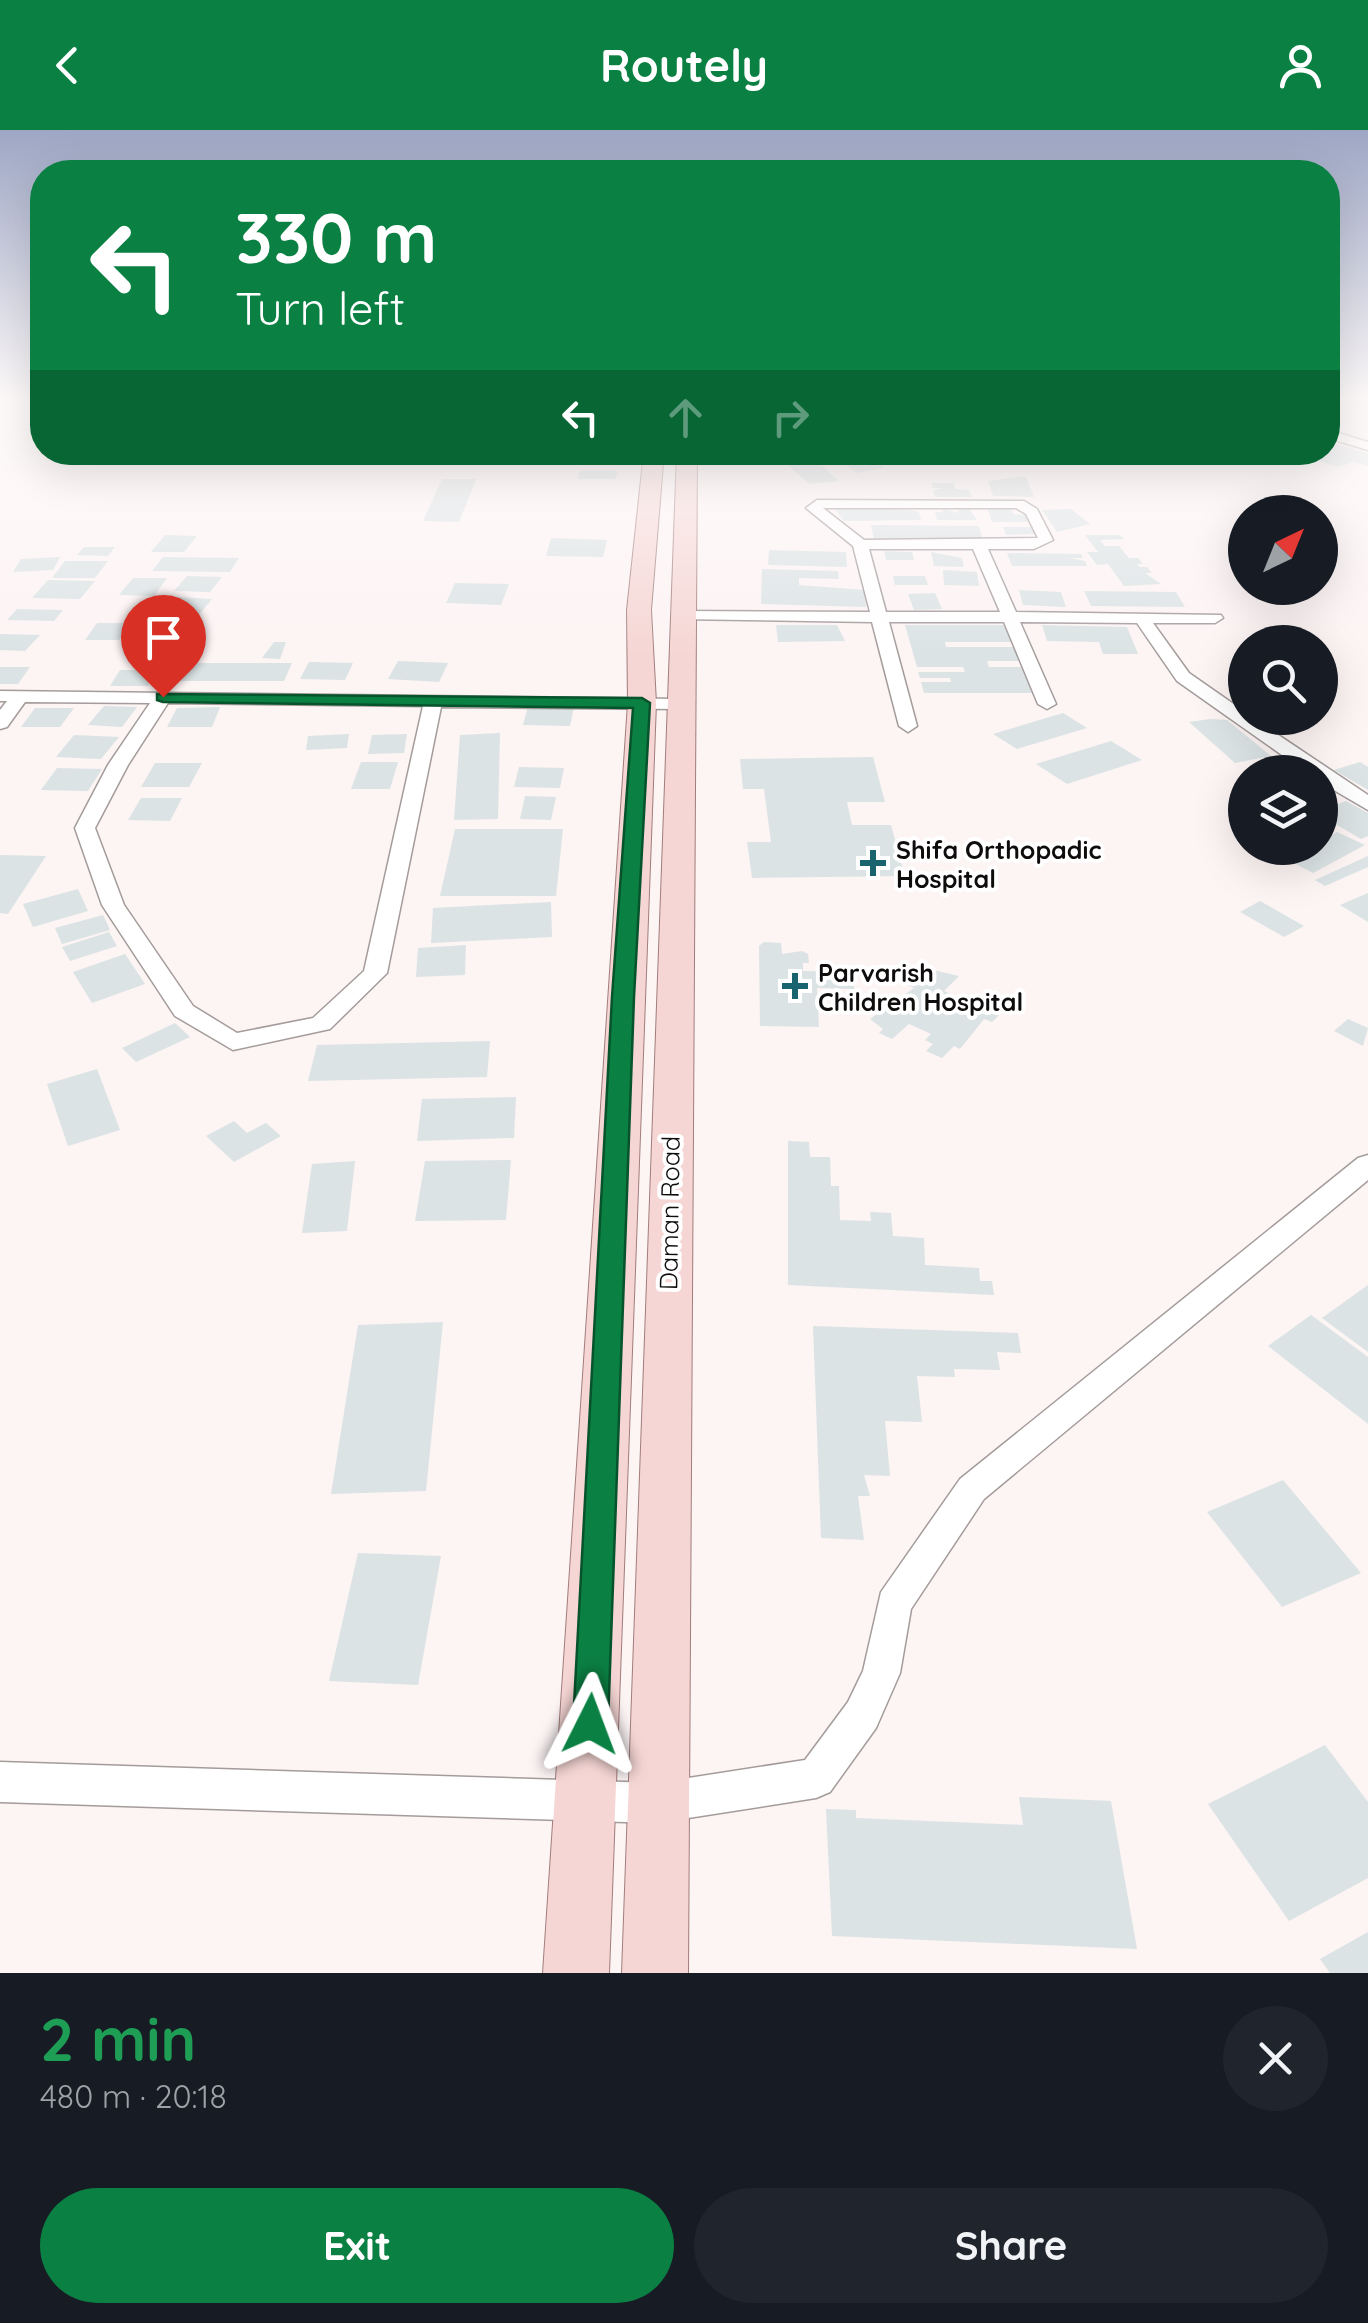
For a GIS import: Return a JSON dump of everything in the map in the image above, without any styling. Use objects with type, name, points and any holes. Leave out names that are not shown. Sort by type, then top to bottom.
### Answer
[{"type":"main road","points":[[576,1973],[622,1016],[661,704],[639,610],[675,485]]},
{"type":"main road","name":"Daman Road","points":[[654,1973],[661,704],[682,616],[684,485]]},
{"type":"street","points":[[822,503],[1019,504],[1032,512],[1046,540],[1034,546],[860,544],[813,508],[822,503]]},
{"type":"street","points":[[860,544],[908,726]]},
{"type":"street","points":[[978,545],[1047,704]]},
{"type":"street","points":[[682,616],[1215,618]]},
{"type":"street","points":[[1141,617],[1183,677],[1294,755]]},
{"type":"street","points":[[0,723],[10,696],[661,704]]},
{"type":"street","points":[[163,697],[118,766],[85,828],[113,906],[184,1012],[233,1042],[321,1024],[375,973],[434,699]]},
{"type":"street","points":[[1338,785],[1368,804]]},
{"type":"street","points":[[0,1782],[656,1803],[816,1778],[862,1715],[880,1673],[894,1604],[972,1489],[1368,1165]]},
{"type":"building","points":[[439,485],[474,485],[459,522],[423,521]]},
{"type":"building","points":[[932,485],[954,485],[955,489],[969,490],[972,497],[935,497],[933,490],[943,488]]},
{"type":"building","points":[[989,485],[1029,485],[1034,497],[993,496]]},
{"type":"building","points":[[834,508],[909,510],[919,512],[921,520],[844,521]]},
{"type":"building","points":[[942,508],[959,513],[958,508],[969,508],[977,520],[937,520],[935,512],[943,512]]},
{"type":"building","points":[[987,508],[1011,509],[1013,514],[1025,515],[1028,522],[992,522]]},
{"type":"building","points":[[1071,509],[1090,524],[1057,532],[1042,510]]},
{"type":"building","points":[[871,525],[979,526],[983,541],[874,539]]},
{"type":"building","points":[[1003,527],[1033,527],[1036,534],[1006,535]]},
{"type":"building","points":[[165,535],[197,536],[184,552],[151,552]]},
{"type":"building","points":[[1085,535],[1120,535],[1124,539],[1100,540],[1105,546],[1119,546],[1129,558],[1138,558],[1143,564],[1137,564],[1147,567],[1152,573],[1145,573],[1161,584],[1124,586],[1108,564],[1097,565],[1087,552],[1098,552]]},
{"type":"building","points":[[551,538],[607,540],[603,557],[546,556]]},
{"type":"building","points":[[84,547],[115,547],[108,556],[77,555]]},
{"type":"building","points":[[769,550],[846,552],[847,567],[768,565]]},
{"type":"building","points":[[884,551],[912,552],[914,560],[886,560]]},
{"type":"building","points":[[931,552],[962,558],[964,567],[934,566]]},
{"type":"building","points":[[1007,553],[1081,554],[1083,558],[1070,558],[1085,561],[1087,566],[1012,566]]},
{"type":"building","points":[[60,557],[53,570],[13,572],[21,559]]},
{"type":"building","points":[[163,557],[239,558],[230,572],[152,571]]},
{"type":"building","points":[[65,561],[108,561],[95,578],[52,578]]},
{"type":"building","points":[[762,569],[838,571],[839,579],[799,578],[799,585],[865,590],[866,607],[761,604]]},
{"type":"building","points":[[943,570],[977,572],[979,586],[944,585]]},
{"type":"building","points":[[187,576],[222,577],[210,592],[174,591]]},
{"type":"building","points":[[893,576],[925,576],[928,585],[895,585]]},
{"type":"building","points":[[133,578],[167,578],[154,596],[119,595]]},
{"type":"building","points":[[48,580],[95,581],[80,599],[32,598]]},
{"type":"building","points":[[455,583],[509,584],[501,605],[446,603]]},
{"type":"building","points":[[1019,590],[1061,592],[1066,607],[1023,605]]},
{"type":"building","points":[[1084,591],[1176,592],[1185,607],[1091,606]]},
{"type":"building","points":[[935,593],[942,609],[914,610],[908,594]]},
{"type":"building","points":[[176,597],[212,599],[182,635],[144,633]]},
{"type":"building","points":[[17,609],[63,610],[54,621],[7,620]]},
{"type":"building","points":[[97,623],[130,623],[119,640],[85,640]]},
{"type":"building","points":[[776,625],[837,625],[845,641],[778,642]]},
{"type":"building","points":[[905,625],[1005,625],[1012,642],[945,642],[946,647],[1014,647],[1019,661],[987,661],[989,667],[1022,667],[1032,693],[924,693],[921,682],[951,682],[950,678],[920,678],[918,672],[965,672],[963,667],[917,667]]},
{"type":"building","points":[[1042,625],[1127,627],[1138,654],[1103,654],[1099,642],[1047,641]]},
{"type":"building","points":[[0,634],[40,635],[25,651],[0,650]]},
{"type":"building","points":[[274,642],[286,642],[280,659],[262,658]]},
{"type":"building","points":[[398,661],[448,663],[439,682],[388,679]]},
{"type":"building","points":[[309,662],[353,663],[345,680],[300,679]]},
{"type":"building","points":[[192,663],[292,663],[284,681],[181,681]]},
{"type":"building","points":[[0,667],[30,667],[18,684],[0,684]]},
{"type":"building","points":[[120,670],[157,670],[148,686],[110,686]]},
{"type":"building","points":[[104,706],[137,707],[122,727],[88,725]]},
{"type":"building","points":[[528,706],[574,707],[570,726],[523,725]]},
{"type":"building","points":[[220,707],[212,727],[167,727],[177,708]]},
{"type":"building","points":[[35,708],[74,708],[60,727],[21,727]]},
{"type":"building","points":[[1063,713],[1087,728],[1017,749],[993,734]]},
{"type":"building","points":[[1227,720],[1228,735],[1245,735],[1270,755],[1228,757],[1189,722]]},
{"type":"building","points":[[500,733],[498,819],[454,820],[460,735]]},
{"type":"building","points":[[349,734],[347,748],[306,750],[308,736]]},
{"type":"building","points":[[407,734],[404,753],[368,754],[372,735]]},
{"type":"building","points":[[74,735],[119,737],[101,759],[56,757]]},
{"type":"building","points":[[1111,741],[1142,760],[1067,784],[1036,764]]},
{"type":"building","points":[[873,757],[885,802],[847,802],[852,825],[891,825],[905,876],[752,878],[747,842],[771,842],[764,789],[743,789],[740,759]]},
{"type":"building","points":[[361,762],[398,762],[390,789],[351,789]]},
{"type":"building","points":[[1360,762],[1368,767],[1368,790],[1338,772],[1338,769]]},
{"type":"building","points":[[155,763],[202,763],[189,787],[141,787]]},
{"type":"building","points":[[519,767],[564,768],[560,788],[514,787]]},
{"type":"building","points":[[57,768],[102,769],[88,791],[41,790]]},
{"type":"building","points":[[525,796],[556,797],[551,820],[520,819]]},
{"type":"building","points":[[141,798],[182,798],[170,821],[128,820]]},
{"type":"building","points":[[1346,801],[1368,813],[1368,836],[1361,839],[1338,826],[1338,804]]},
{"type":"building","points":[[455,829],[563,829],[556,896],[440,896]]},
{"type":"building","points":[[1338,832],[1365,845],[1338,860]]},
{"type":"building","points":[[0,855],[46,856],[8,914],[0,913]]},
{"type":"building","points":[[1368,856],[1368,867],[1325,886],[1315,880]]},
{"type":"building","points":[[1298,865],[1328,865],[1313,873]]},
{"type":"building","points":[[78,889],[88,911],[33,927],[23,904]]},
{"type":"building","points":[[1368,893],[1368,922],[1340,905]]},
{"type":"building","points":[[1260,901],[1304,926],[1284,937],[1240,912]]},
{"type":"building","points":[[551,902],[552,937],[431,943],[433,908]]},
{"type":"building","points":[[103,915],[110,930],[62,944],[55,928]]},
{"type":"building","points":[[109,932],[117,946],[70,961],[62,947]]},
{"type":"building","points":[[764,942],[781,943],[782,954],[808,954],[809,963],[803,963],[803,971],[840,972],[840,978],[854,979],[854,989],[817,988],[819,1027],[760,1026],[759,946]]},
{"type":"building","points":[[466,945],[465,975],[416,977],[418,948]]},
{"type":"building","points":[[125,954],[145,984],[92,1003],[73,972]]},
{"type":"building","points":[[924,971],[959,976],[944,991],[968,1002],[985,996],[996,1001],[988,1010],[999,1015],[992,1022],[984,1019],[960,1049],[954,1046],[942,1058],[926,1051],[933,1044],[925,1040],[931,1034],[909,1024],[892,1039],[879,1033],[883,1029],[870,1019],[914,988],[908,985]]},
{"type":"building","points":[[1348,1019],[1368,1028],[1363,1046],[1334,1031]]},
{"type":"building","points":[[175,1023],[190,1037],[136,1062],[122,1048]]},
{"type":"building","points":[[490,1041],[487,1077],[308,1081],[317,1045]]},
{"type":"building","points":[[97,1069],[120,1130],[68,1146],[47,1084]]},
{"type":"building","points":[[516,1097],[514,1138],[417,1141],[422,1099]]},
{"type":"building","points":[[234,1121],[247,1133],[266,1123],[281,1136],[234,1162],[206,1136]]},
{"type":"building","points":[[788,1141],[809,1142],[810,1157],[830,1157],[831,1186],[839,1186],[840,1220],[871,1221],[870,1212],[891,1213],[893,1236],[924,1238],[925,1265],[979,1268],[980,1281],[992,1281],[994,1295],[788,1285]]},
{"type":"building","points":[[511,1160],[506,1220],[415,1221],[425,1161]]},
{"type":"building","points":[[355,1161],[347,1231],[302,1233],[312,1164]]},
{"type":"building","points":[[1368,1285],[1368,1352],[1322,1318]]},
{"type":"building","points":[[1311,1315],[1368,1357],[1368,1424],[1268,1346]]},
{"type":"building","points":[[443,1322],[426,1491],[331,1494],[358,1325]]},
{"type":"building","points":[[813,1326],[1018,1333],[1021,1353],[997,1352],[1000,1370],[954,1369],[955,1377],[917,1376],[922,1422],[885,1421],[890,1476],[864,1475],[870,1496],[858,1496],[864,1540],[821,1538]]},
{"type":"building","points":[[1283,1480],[1361,1573],[1282,1607],[1207,1512]]},
{"type":"building","points":[[358,1553],[441,1556],[418,1685],[329,1681]]},
{"type":"building","points":[[1325,1745],[1368,1802],[1368,1878],[1289,1921],[1208,1804]]},
{"type":"building","points":[[1019,1797],[1111,1801],[1137,1949],[832,1936],[826,1809],[856,1810],[856,1818],[1023,1825]]},
{"type":"building","points":[[1368,1932],[1368,1973],[1330,1973],[1320,1959]]},
{"type":"place","name":"Shifa Orthopadic Hospital","points":[[873,863]]},
{"type":"place","name":"Parvarish Children Hospital","points":[[795,986]]},
{"type":"route","points":[[163,697],[642,703],[623,997],[590,1724]]}]
